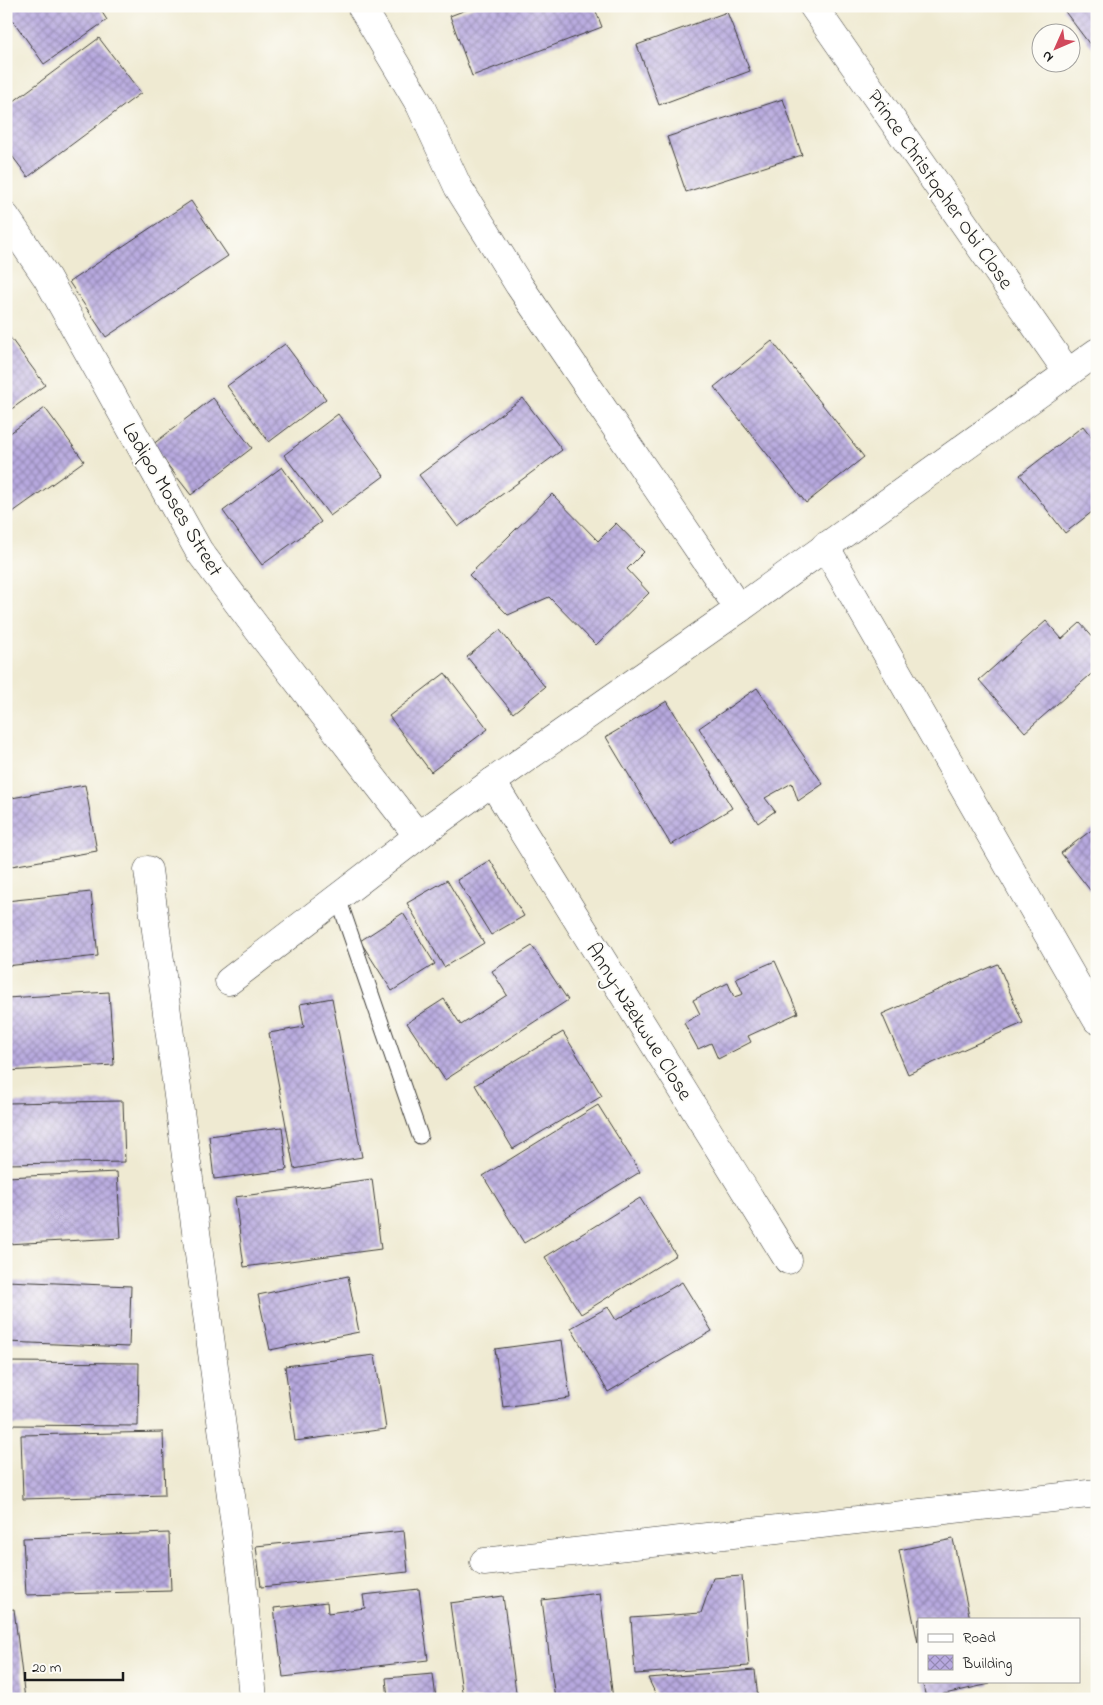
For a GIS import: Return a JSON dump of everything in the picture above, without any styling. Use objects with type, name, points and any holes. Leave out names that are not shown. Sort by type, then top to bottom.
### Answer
[{"type":"street","points":[[361,6],[420,105],[458,186],[519,285],[739,609]]},
{"type":"street","name":"Prince Christopher Obi Close","points":[[813,6],[1068,373]]},
{"type":"street","name":"Ladipo Moses Street","points":[[6,217],[47,278],[199,551],[418,836]]},
{"type":"street","points":[[229,981],[418,836],[492,782],[739,609],[1097,352]]},
{"type":"street","points":[[825,546],[1097,1020]]},
{"type":"street","name":"Anny-Nzekwue Close","points":[[492,782],[788,1260]]},
{"type":"street","points":[[148,870],[242,1578],[253,1699]]},
{"type":"street","points":[[484,1562],[1097,1493]]},
{"type":"lane","points":[[338,898],[420,1136]]},
{"type":"building","points":[[6,6],[98,6],[107,20],[44,64],[6,11]]},
{"type":"building","points":[[476,6],[594,6],[602,27],[472,76],[450,16]]},
{"type":"building","points":[[1068,6],[1097,6],[1097,54],[1080,32],[1080,22],[1073,22],[1063,9]]},
{"type":"building","points":[[727,12],[750,71],[659,105],[637,45]]},
{"type":"building","points":[[99,38],[141,93],[28,177],[6,148],[6,107]]},
{"type":"building","points":[[783,99],[802,155],[686,192],[667,137]]},
{"type":"building","points":[[191,201],[228,256],[106,337],[69,282]]},
{"type":"building","points":[[9,336],[45,385],[6,413],[6,338]]},
{"type":"building","points":[[772,341],[864,457],[806,503],[714,387]]},
{"type":"building","points":[[285,344],[326,399],[269,442],[227,386]]},
{"type":"building","points":[[213,398],[252,448],[191,495],[152,445]]},
{"type":"building","points":[[523,398],[562,450],[458,527],[419,475]]},
{"type":"building","points":[[45,408],[84,461],[6,517],[6,436]]},
{"type":"building","points":[[338,414],[384,476],[330,516],[284,455]]},
{"type":"building","points":[[1083,426],[1097,444],[1097,508],[1065,533],[1020,475]]},
{"type":"building","points":[[282,467],[321,522],[262,565],[223,511]]},
{"type":"building","points":[[552,494],[598,541],[616,523],[644,552],[627,569],[649,593],[596,645],[549,597],[508,615],[469,575]]},
{"type":"building","points":[[1046,621],[1062,639],[1080,623],[1097,642],[1097,669],[1025,732],[979,680]]},
{"type":"building","points":[[500,630],[545,687],[513,713],[467,657]]},
{"type":"building","points":[[445,673],[488,729],[431,772],[389,716]]},
{"type":"building","points":[[757,688],[823,784],[798,801],[792,783],[765,798],[775,811],[758,823],[699,728]]},
{"type":"building","points":[[667,701],[732,808],[671,845],[606,737]]},
{"type":"building","points":[[85,785],[97,851],[6,867],[6,799]]},
{"type":"building","points":[[1097,826],[1097,899],[1061,853]]},
{"type":"building","points":[[490,860],[524,916],[491,935],[457,880]]},
{"type":"building","points":[[447,880],[484,943],[444,967],[407,903]]},
{"type":"building","points":[[91,892],[98,956],[6,966],[6,901]]},
{"type":"building","points":[[403,913],[435,964],[392,991],[360,941]]},
{"type":"building","points":[[532,946],[568,1000],[445,1080],[407,1023],[444,999],[461,1025],[507,995],[492,971]]},
{"type":"building","points":[[775,961],[798,1013],[748,1036],[751,1042],[718,1059],[711,1043],[698,1049],[684,1023],[700,1014],[693,1000],[728,983],[734,997],[743,994],[736,978]]},
{"type":"building","points":[[998,964],[1023,1023],[908,1074],[882,1014]]},
{"type":"building","points":[[109,992],[114,1065],[6,1071],[6,998]]},
{"type":"building","points":[[332,998],[362,1157],[294,1169],[269,1033],[304,1027],[300,1004]]},
{"type":"building","points":[[563,1032],[602,1096],[513,1149],[475,1085]]},
{"type":"building","points":[[123,1101],[125,1162],[6,1164],[6,1103]]},
{"type":"building","points":[[598,1105],[640,1172],[524,1243],[483,1176]]},
{"type":"building","points":[[282,1127],[287,1170],[214,1179],[209,1136]]},
{"type":"building","points":[[117,1172],[121,1238],[6,1244],[6,1177]]},
{"type":"building","points":[[372,1179],[381,1249],[244,1267],[235,1197]]},
{"type":"building","points":[[640,1198],[676,1255],[581,1314],[545,1257]]},
{"type":"building","points":[[348,1276],[359,1332],[270,1350],[258,1295]]},
{"type":"building","points":[[6,1281],[131,1286],[129,1347],[6,1342]]},
{"type":"building","points":[[682,1282],[712,1331],[608,1392],[571,1328],[608,1307],[616,1320]]},
{"type":"building","points":[[562,1340],[570,1398],[503,1407],[495,1349]]},
{"type":"building","points":[[375,1355],[386,1429],[295,1441],[285,1366]]},
{"type":"building","points":[[6,1362],[139,1363],[138,1426],[6,1425]]},
{"type":"building","points":[[163,1432],[165,1495],[23,1499],[21,1435]]},
{"type":"building","points":[[404,1531],[408,1572],[261,1587],[256,1546]]},
{"type":"building","points":[[169,1533],[171,1591],[26,1595],[23,1538]]},
{"type":"building","points":[[953,1539],[970,1618],[918,1618],[918,1643],[899,1550]]},
{"type":"building","points":[[742,1576],[749,1666],[635,1674],[631,1618],[701,1613],[713,1578]]},
{"type":"building","points":[[419,1589],[428,1660],[283,1677],[274,1608],[327,1602],[328,1613],[365,1608],[363,1595]]},
{"type":"building","points":[[600,1593],[613,1699],[555,1699],[542,1600]]},
{"type":"building","points":[[503,1596],[517,1699],[463,1699],[450,1603]]},
{"type":"building","points":[[14,1609],[25,1699],[6,1699],[6,1610]]},
{"type":"building","points":[[755,1670],[758,1699],[658,1699],[648,1678]]},
{"type":"building","points":[[433,1674],[436,1699],[388,1699],[386,1678]]},
{"type":"building","points":[[922,1682],[989,1682],[990,1684],[926,1698]]}]
